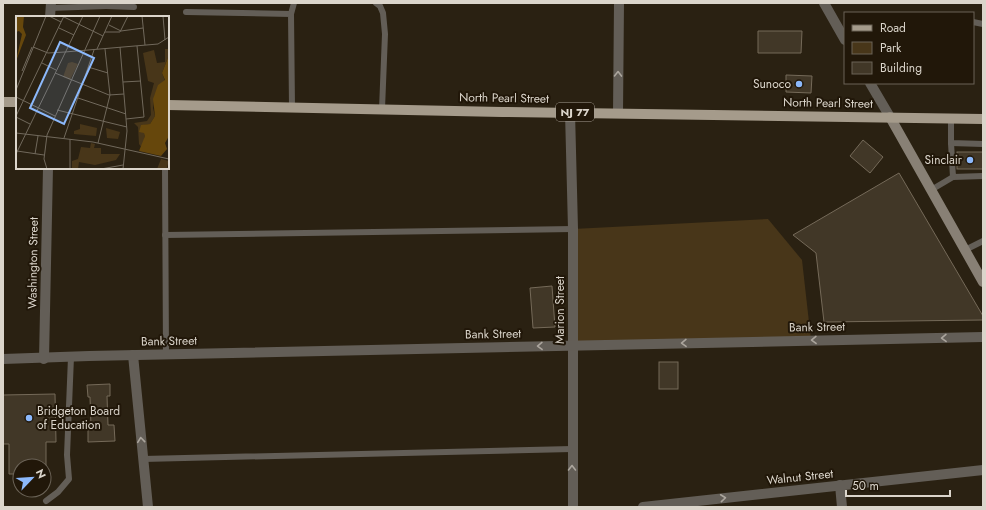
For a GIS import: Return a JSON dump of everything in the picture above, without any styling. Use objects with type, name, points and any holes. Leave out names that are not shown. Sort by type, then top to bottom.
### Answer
[{"type":"main road","points":[[3,102],[16,102]]},
{"type":"main road","name":"North Pearl Street","points":[[169,105],[983,118]]},
{"type":"main road","points":[[890,117],[983,282]]},
{"type":"street","points":[[618,113],[619,3]]},
{"type":"street","points":[[824,3],[844,38]]},
{"type":"street","points":[[871,84],[890,117]]},
{"type":"street","name":"Marion Street","points":[[570,112],[573,229],[573,507]]},
{"type":"street","name":"Washington Street","points":[[44,358],[48,169]]},
{"type":"street","name":"Bank Street","points":[[3,360],[166,354],[983,337]]},
{"type":"street","points":[[133,355],[148,507]]},
{"type":"street","name":"Walnut Street","points":[[643,507],[983,470]]},
{"type":"street","points":[[840,485],[842,507]]},
{"type":"lane","points":[[292,107],[291,14],[294,3]]},
{"type":"lane","points":[[376,3],[380,6],[384,20],[382,109]]},
{"type":"lane","points":[[50,9],[107,4],[134,7]]},
{"type":"lane","points":[[186,12],[291,14]]},
{"type":"lane","points":[[951,118],[953,177]]},
{"type":"lane","points":[[951,143],[983,144]]},
{"type":"lane","points":[[165,169],[166,354]]},
{"type":"lane","points":[[931,190],[953,177],[983,176]]},
{"type":"lane","points":[[165,236],[573,229]]},
{"type":"lane","points":[[965,250],[983,241]]},
{"type":"lane","points":[[46,501],[58,492],[69,479],[67,455],[71,357]]},
{"type":"lane","points":[[143,458],[572,449]]},
{"type":"green space","points":[[768,219],[802,260],[811,340],[572,345],[573,229]]},
{"type":"building","points":[[758,31],[802,31],[801,53],[758,53]]},
{"type":"building","name":"Sunoco","points":[[786,75],[812,76],[811,93],[786,92]]},
{"type":"building","points":[[863,140],[883,157],[870,173],[850,156]]},
{"type":"building","name":"Sinclair","points":[[957,152],[983,152],[983,169],[957,169]]},
{"type":"building","points":[[899,173],[983,316],[983,320],[824,322],[816,253],[793,235]]},
{"type":"building","points":[[552,286],[555,327],[533,328],[530,288]]},
{"type":"building","points":[[659,362],[678,362],[678,389],[659,389]]},
{"type":"building","points":[[110,384],[110,396],[107,396],[108,425],[114,425],[115,441],[88,442],[88,426],[91,426],[90,397],[88,397],[87,385]]},
{"type":"building","name":"Bridgeton Board of Education","points":[[55,394],[56,442],[46,442],[46,458],[12,458],[12,474],[9,474],[9,444],[3,444],[3,395]]},
{"type":"place","name":"Sunoco","points":[[799,84]]},
{"type":"place","name":"Sinclair","points":[[970,160]]},
{"type":"place","name":"Bridgeton Board of Education","points":[[29,418]]}]
